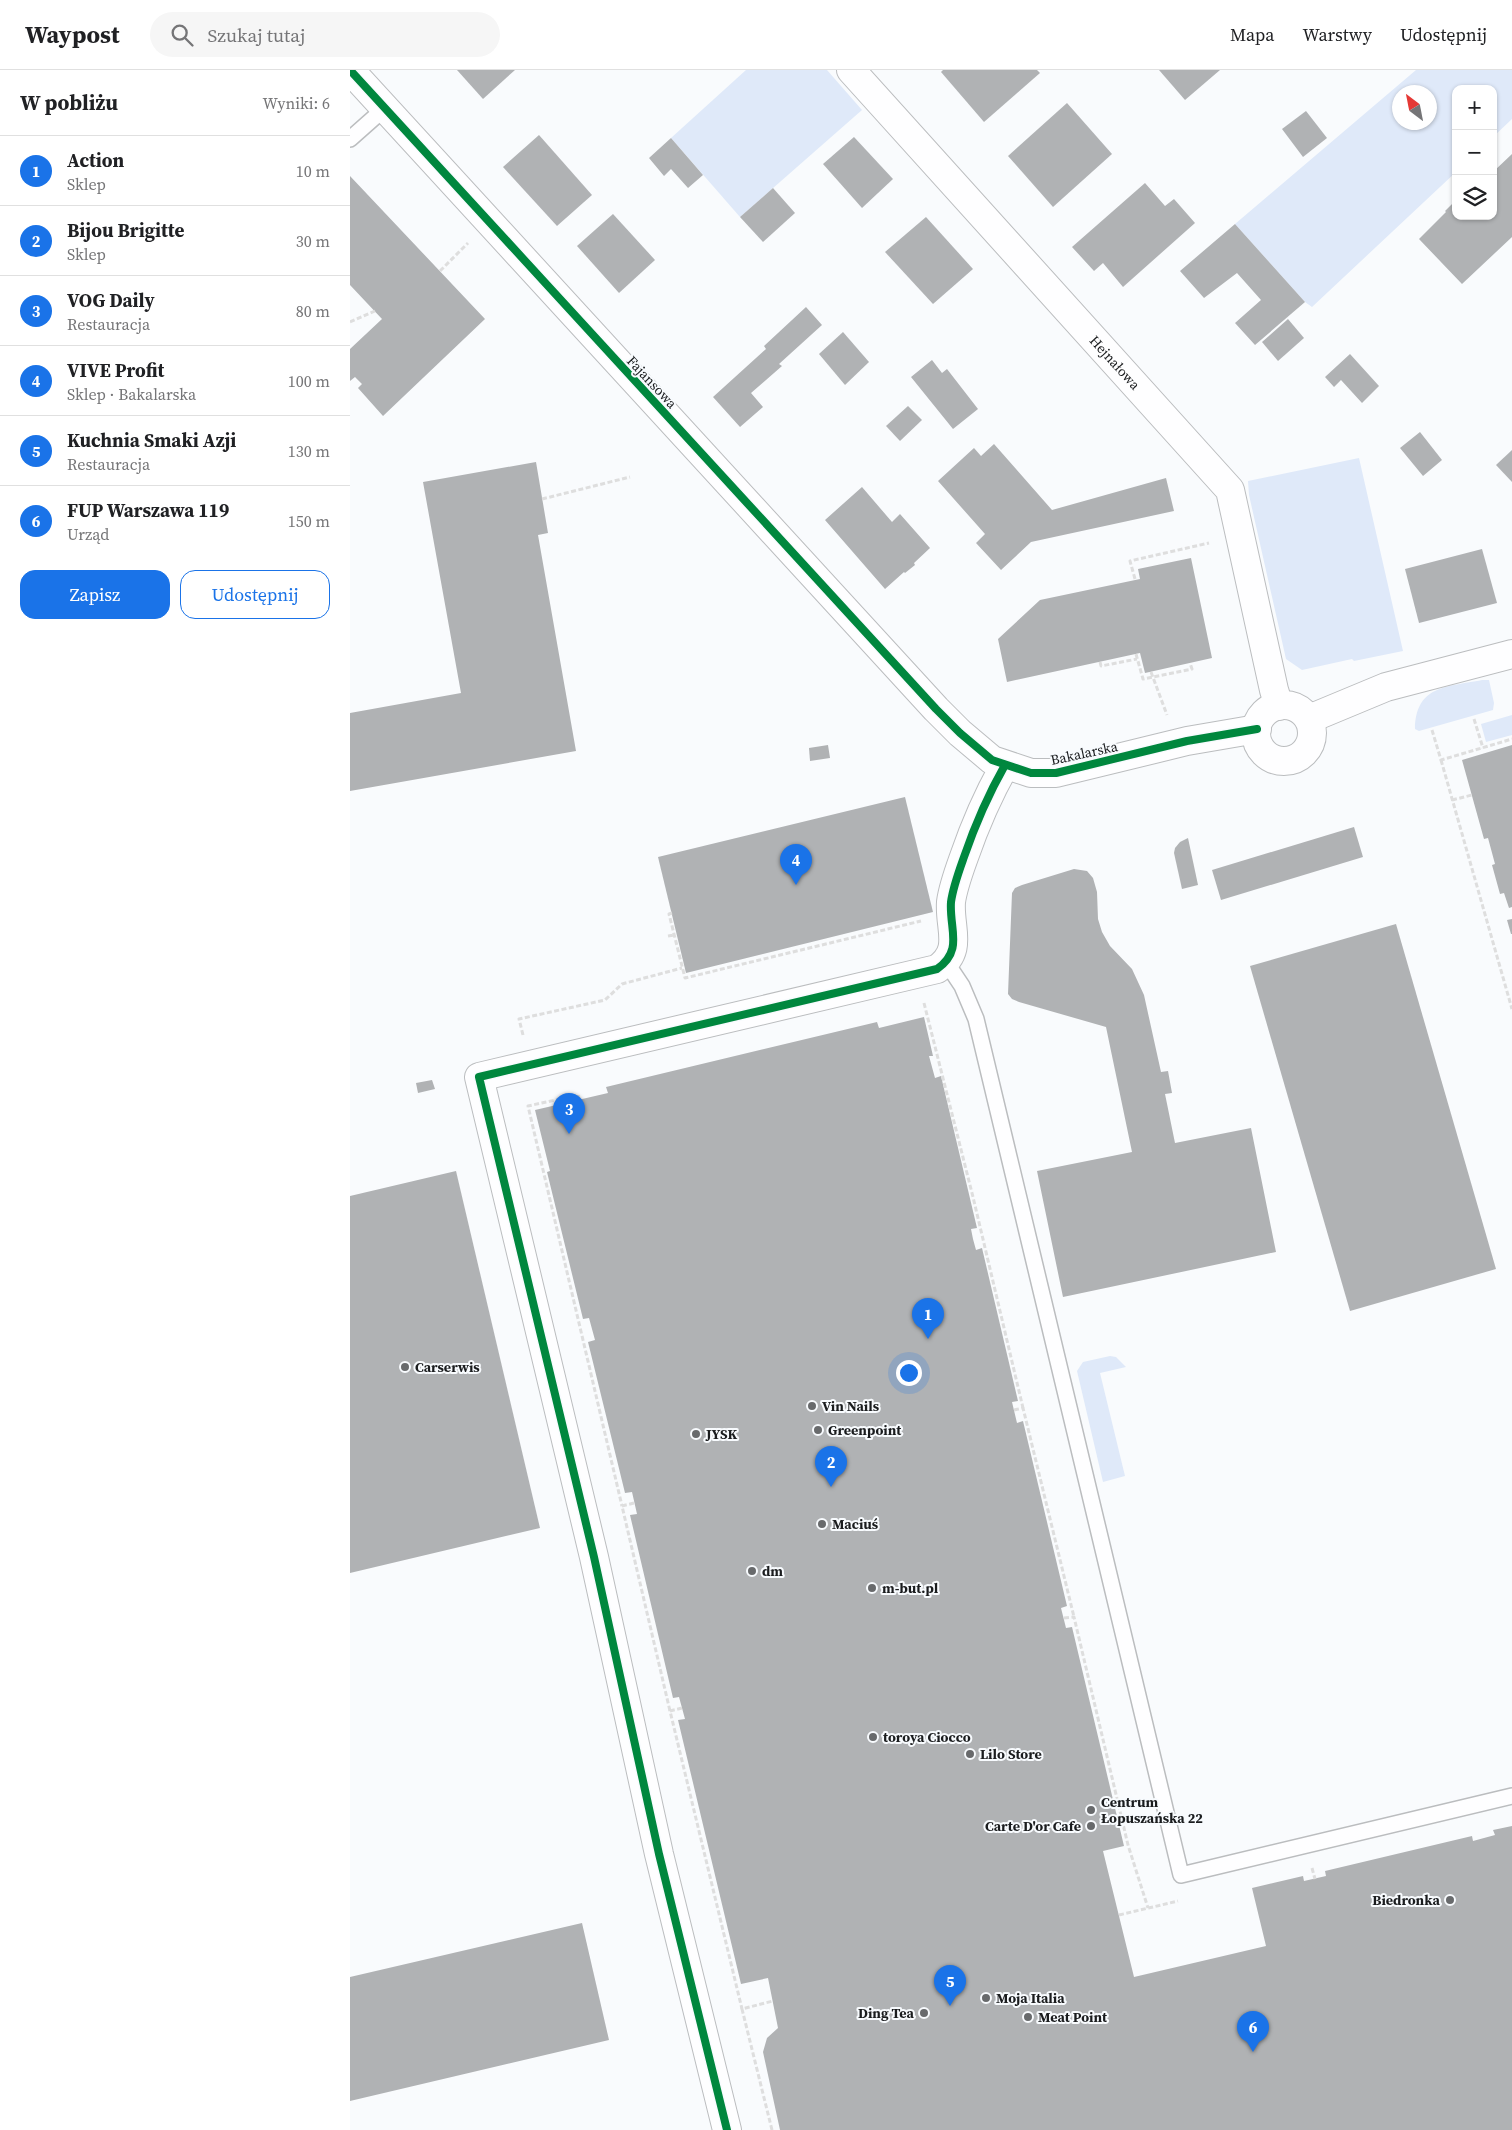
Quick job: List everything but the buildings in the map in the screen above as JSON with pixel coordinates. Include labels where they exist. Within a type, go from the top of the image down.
[{"type":"street","name":"Fajansowa","points":[[350,70],[936,709]]},
{"type":"street","name":"Hejnałowa","points":[[852,70],[1230,490],[1279,706]]},
{"type":"street","points":[[1308,719],[1386,687],[1512,654]]},
{"type":"street","points":[[1279,706],[1290,706],[1301,710],[1308,719],[1312,730],[1311,741],[1307,750],[1299,757],[1289,761],[1279,761],[1270,757],[1262,750],[1257,740],[1257,729],[1261,718],[1268,710],[1279,706]]},
{"type":"street","name":"Bakalarska","points":[[936,709],[960,733],[992,760],[1030,773],[1056,773],[1187,741],[1257,729]]},
{"type":"street","points":[[727,2130],[659,1854],[592,1548],[479,1077],[929,972],[946,962],[950,958],[953,946],[951,902],[958,875],[978,818],[1005,765]]},
{"type":"lane","points":[[350,139],[385,108]]},
{"type":"lane","points":[[946,962],[962,986],[976,1019],[1181,1875],[1512,1796]]},
{"type":"path","points":[[440,271],[471,241]]},
{"type":"path","points":[[350,322],[375,311]]},
{"type":"path","points":[[542,499],[630,477]]},
{"type":"path","points":[[1135,579],[1130,561],[1214,542]]},
{"type":"path","points":[[1100,662],[1101,666],[1137,656],[1143,680],[1192,669],[1190,663]]},
{"type":"path","points":[[1151,672],[1170,722]]},
{"type":"path","points":[[1474,719],[1483,748]]},
{"type":"path","points":[[1432,730],[1512,1008]]},
{"type":"path","points":[[1441,760],[1512,739]]},
{"type":"path","points":[[1452,800],[1472,795]]},
{"type":"path","points":[[672,913],[668,914],[685,978],[926,919]]},
{"type":"path","points":[[668,936],[674,935]]},
{"type":"path","points":[[541,1103],[519,1019],[605,1000],[622,984],[682,968]]},
{"type":"path","points":[[911,975],[926,1010],[976,1205],[1128,1845],[1148,1908]]},
{"type":"path","points":[[579,1100],[578,1095],[528,1106],[670,1711],[772,2130]]},
{"type":"path","points":[[1014,1410],[1023,1408]]},
{"type":"path","points":[[622,1506],[634,1503]]},
{"type":"path","points":[[1064,1618],[1074,1617]]},
{"type":"path","points":[[670,1711],[682,1708]]},
{"type":"path","points":[[742,2009],[772,2001]]},
{"type":"shaded area","points":[[746,70],[827,70],[862,110],[740,217],[671,138]]},
{"type":"shaded area","points":[[1416,70],[1512,70],[1512,119],[1497,133],[1497,85],[1452,85],[1452,176],[1312,307],[1305,302],[1235,224],[1392,90],[1392,130],[1437,130],[1437,85],[1398,85]]},
{"type":"shaded area","points":[[1359,458],[1403,651],[1354,661],[1352,659],[1302,670],[1286,659],[1249,495],[1248,481]]},
{"type":"shaded area","points":[[1489,680],[1494,703],[1493,710],[1419,731],[1415,729],[1421,704],[1427,696],[1446,687]]},
{"type":"shaded area","points":[[1512,715],[1512,735],[1486,742],[1481,724]]},
{"type":"shaded area","points":[[1110,1356],[1116,1357],[1126,1367],[1100,1373],[1125,1476],[1103,1482],[1077,1371],[1083,1362]]},
{"type":"cycle path","points":[[350,70],[936,709],[960,733],[992,760],[1031,773],[1056,773],[1187,741],[1257,729]]},
{"type":"cycle path","points":[[727,2130],[659,1854],[594,1557],[479,1077],[937,969],[945,962],[953,947],[951,902],[958,873],[982,810],[1005,765]]},
{"type":"place","name":"VIVE Profit","points":[[796,885]]},
{"type":"place","name":"VOG Daily","points":[[569,1134]]},
{"type":"place","name":"Action","points":[[928,1339]]},
{"type":"place","name":"Carserwis","points":[[405,1367]]},
{"type":"place","name":"Vin Nails","points":[[812,1406]]},
{"type":"place","name":"Greenpoint","points":[[818,1430]]},
{"type":"place","name":"JYSK","points":[[696,1434]]},
{"type":"place","name":"Bijou Brigitte","points":[[831,1487]]},
{"type":"place","name":"Maciuś","points":[[822,1524]]},
{"type":"place","name":"dm","points":[[752,1571]]},
{"type":"place","name":"m-but.pl","points":[[872,1588]]},
{"type":"place","name":"toroya Ciocco","points":[[873,1737]]},
{"type":"place","name":"Lilo Store","points":[[970,1754]]},
{"type":"place","name":"Centrum Łopuszańska 22","points":[[1091,1810]]},
{"type":"place","name":"Carte D'or Cafe","points":[[1091,1826]]},
{"type":"place","name":"Biedronka","points":[[1450,1900]]},
{"type":"place","name":"Moja Italia","points":[[986,1998]]},
{"type":"place","name":"Kuchnia Smaki Azji","points":[[950,2006]]},
{"type":"place","name":"Ding Tea","points":[[924,2013]]},
{"type":"place","name":"Meat Point","points":[[1028,2017]]},
{"type":"place","name":"FUP Warszawa 119","points":[[1253,2052]]}]
